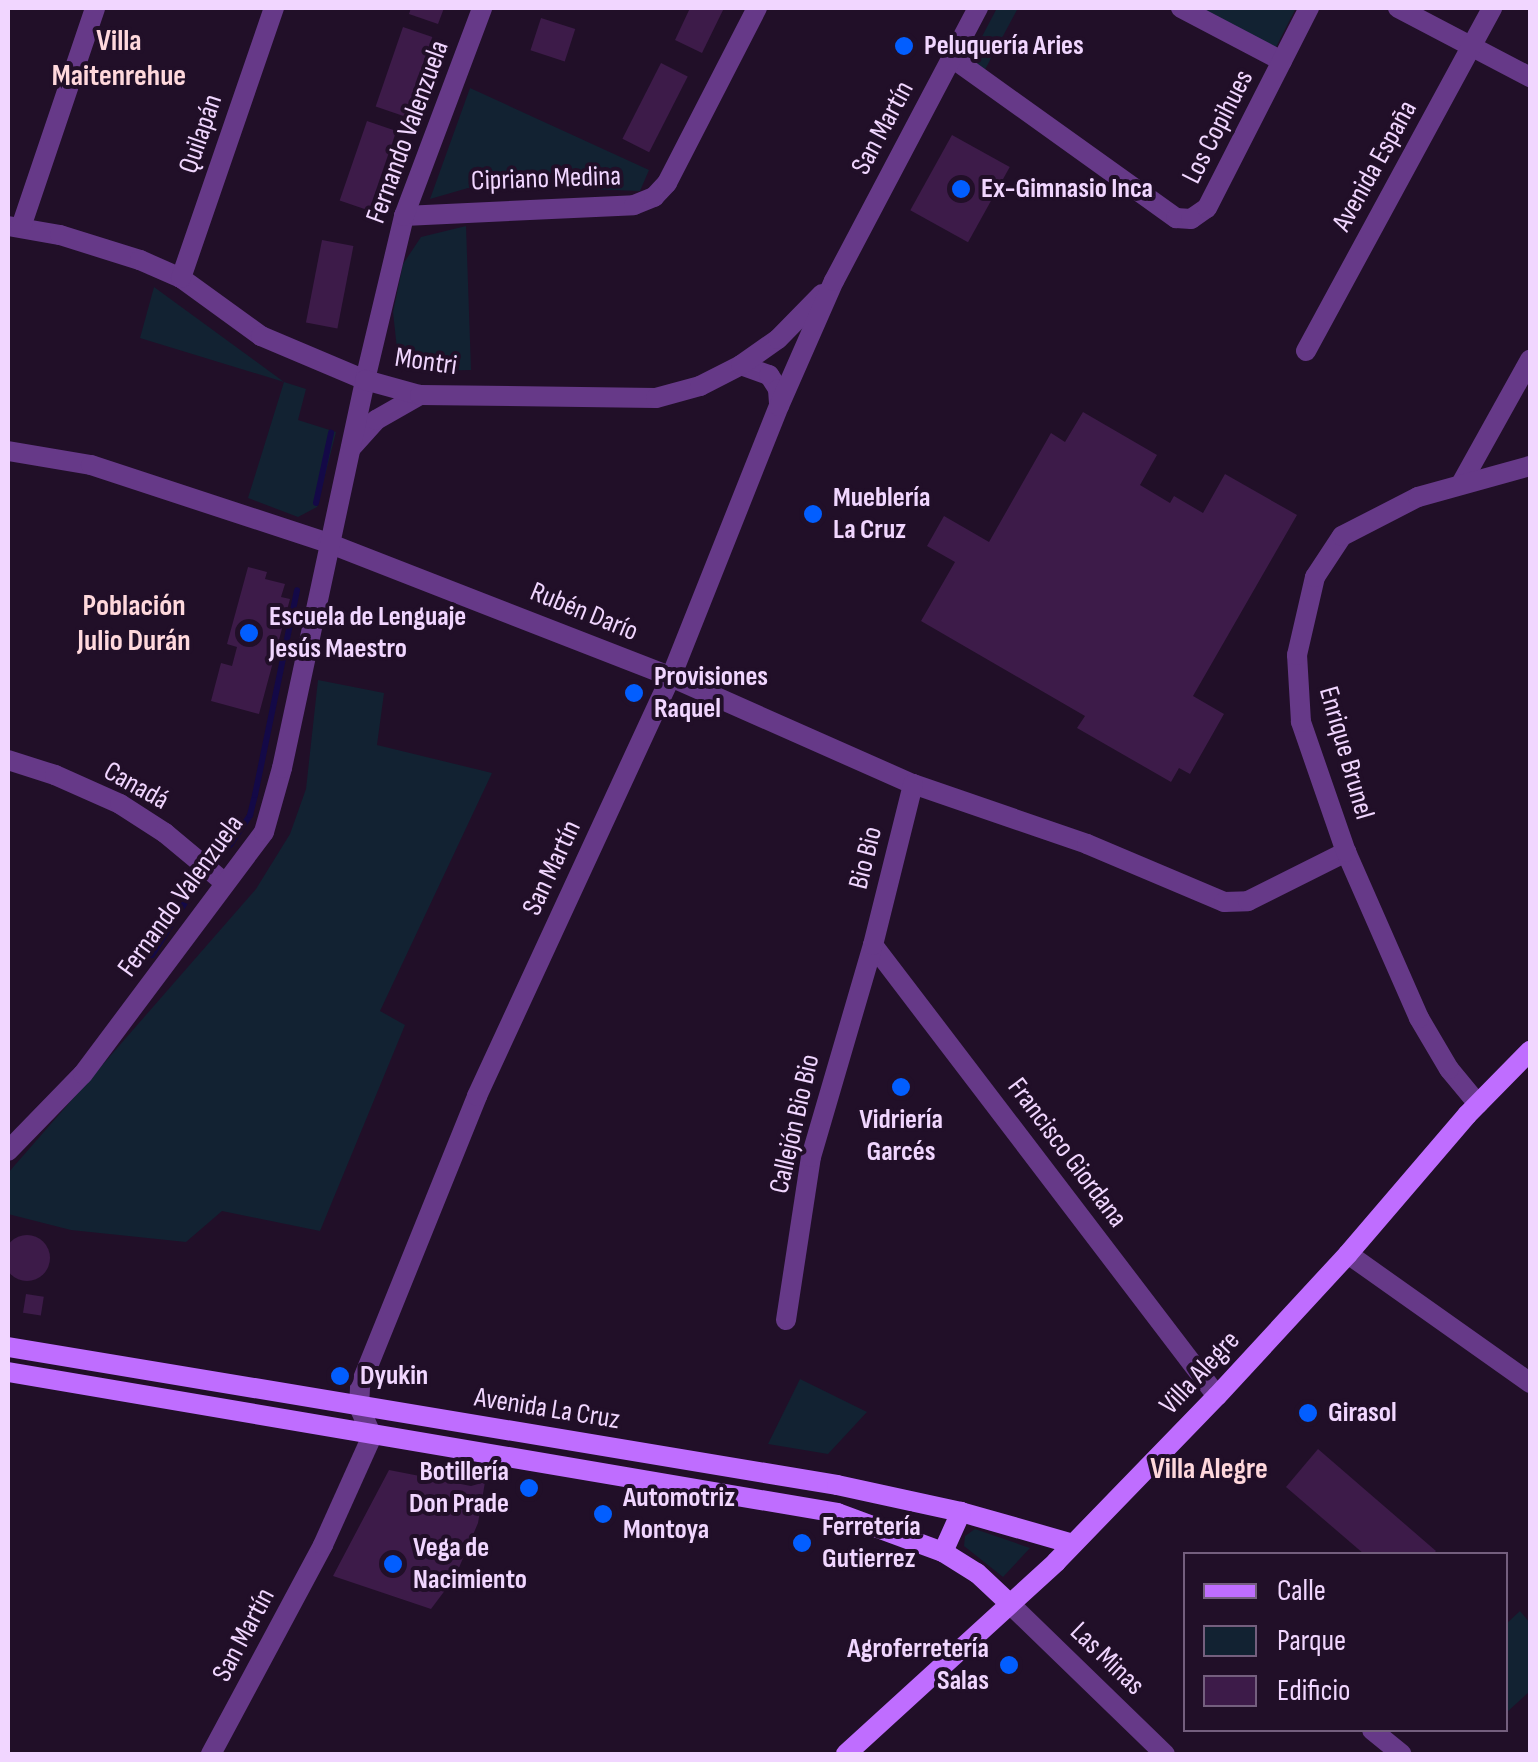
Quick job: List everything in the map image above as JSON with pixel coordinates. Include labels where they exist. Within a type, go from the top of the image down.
[{"type":"main road","name":"Villa Alegre","points":[[846,1754],[1073,1544],[1217,1396],[1530,1051]]},
{"type":"main road","name":"Avenida La Cruz","points":[[8,1347],[837,1485],[961,1512],[1073,1544]]},
{"type":"main road","name":"Avenida La Cruz","points":[[8,1372],[837,1513],[943,1552],[977,1573],[1010,1604]]},
{"type":"main road","points":[[943,1552],[961,1512]]},
{"type":"street","points":[[14,226],[94,8]]},
{"type":"street","name":"Quilapán","points":[[181,278],[274,8]]},
{"type":"street","name":"Fernando Valenzuela","points":[[8,1151],[84,1074],[264,832],[404,216],[482,8]]},
{"type":"street","name":"Cipriano Medina","points":[[404,216],[464,210],[634,205],[654,197],[667,183],[757,8]]},
{"type":"street","name":"San Martín","points":[[359,1407],[360,1386],[477,1096],[671,676],[834,280],[978,8]]},
{"type":"street","points":[[1181,8],[1282,62]]},
{"type":"street","name":"Los Copihues","points":[[951,57],[1176,218],[1186,220],[1207,208],[1309,8]]},
{"type":"street","points":[[1398,8],[1530,77]]},
{"type":"street","name":"Avenida España","points":[[1306,351],[1492,8]]},
{"type":"street","name":"Montri","points":[[14,226],[98,246],[181,278],[261,336],[364,380],[420,395],[638,400],[700,386],[741,366],[778,338],[834,280]]},
{"type":"street","points":[[1462,482],[1530,360]]},
{"type":"street","points":[[741,366],[770,375],[778,389],[779,406]]},
{"type":"street","points":[[348,452],[376,420],[420,395]]},
{"type":"street","name":"Rubén Darío","points":[[8,451],[91,466],[328,543],[671,676],[913,784],[1088,844],[1224,902],[1248,902],[1346,852]]},
{"type":"street","name":"Enrique Brunel","points":[[1478,1104],[1449,1069],[1420,1018],[1346,852],[1308,743],[1298,700],[1297,655],[1314,577],[1333,545],[1352,529],[1462,482],[1530,466]]},
{"type":"street","name":"Canadá","points":[[8,760],[55,775],[120,804],[165,833],[225,883]]},
{"type":"street","name":"Bio Bio","points":[[873,944],[913,784]]},
{"type":"street","name":"Callejón Bio Bio","points":[[786,1320],[811,1157],[873,944]]},
{"type":"street","name":"Francisco Giordana","points":[[873,944],[1217,1396]]},
{"type":"street","points":[[1348,1254],[1530,1383]]},
{"type":"street","points":[[359,1407],[372,1436]]},
{"type":"street","name":"San Martín","points":[[212,1754],[324,1545],[372,1436]]},
{"type":"street","name":"Las Minas","points":[[1010,1604],[1166,1754]]},
{"type":"street","points":[[1374,1732],[1402,1754]]},
{"type":"green space","points":[[997,8],[1018,8],[981,77],[966,67]]},
{"type":"green space","points":[[1200,8],[1296,8],[1274,51]]},
{"type":"green space","points":[[470,88],[649,170],[640,191],[514,186],[468,188],[430,199]]},
{"type":"green space","points":[[466,226],[471,370],[417,371],[398,358],[393,312],[403,264],[421,237]]},
{"type":"green space","points":[[154,287],[284,382],[140,338]]},
{"type":"green space","points":[[284,382],[306,389],[298,420],[336,432],[317,507],[298,517],[248,498]]},
{"type":"green space","points":[[318,680],[384,693],[377,745],[492,773],[380,1011],[405,1025],[320,1231],[222,1211],[186,1242],[71,1230],[8,1214],[8,1173],[256,889],[290,834],[306,789]]},
{"type":"green space","points":[[800,1379],[867,1412],[828,1454],[768,1444]]},
{"type":"green space","points":[[975,1529],[1030,1548],[1003,1577],[964,1546],[965,1536]]},
{"type":"green space","points":[[1520,1611],[1530,1623],[1530,1691],[1508,1711],[1508,1622]]},
{"type":"building","points":[[411,8],[444,8],[438,24],[409,14]]},
{"type":"building","points":[[690,8],[724,8],[702,53],[675,40]]},
{"type":"building","points":[[541,18],[575,29],[565,61],[530,50]]},
{"type":"building","points":[[403,27],[432,37],[405,117],[376,106]]},
{"type":"building","points":[[661,63],[688,77],[649,152],[622,139]]},
{"type":"building","points":[[367,121],[396,131],[369,211],[340,200]]},
{"type":"building","name":"Ex-Gimnasio Inca","points":[[952,135],[1010,167],[968,242],[910,210]]},
{"type":"building","points":[[322,240],[353,246],[337,329],[306,322]]},
{"type":"building","points":[[1083,412],[1157,455],[1140,485],[1170,503],[1174,496],[1203,513],[1225,474],[1297,515],[1193,696],[1224,714],[1190,774],[1179,768],[1171,782],[1077,728],[1085,716],[921,621],[955,562],[927,546],[944,516],[989,542],[1051,433],[1065,442]]},
{"type":"building","points":[[248,567],[267,572],[265,579],[285,584],[281,597],[290,599],[259,714],[211,701],[221,663],[232,666],[237,647],[227,644]]},
{"type":"building","points":[[27,1235],[43,1242],[50,1258],[43,1274],[27,1281],[11,1274],[4,1258],[11,1242]]},
{"type":"building","points":[[26,1294],[44,1297],[41,1316],[23,1313]]},
{"type":"building","points":[[1318,1449],[1436,1551],[1362,1552],[1286,1487]]},
{"type":"building","points":[[389,1470],[471,1486],[485,1482],[478,1523],[455,1577],[431,1609],[333,1576]]},
{"type":"waterway","points":[[316,503],[331,433]]},
{"type":"waterway","points":[[230,845],[250,815],[297,590]]},
{"type":"waterway","points":[[152,955],[186,901]]},
{"type":"place","name":"Peluquería Aries","points":[[904,46]]},
{"type":"place","name":"Ex-Gimnasio Inca","points":[[961,189]]},
{"type":"place","name":"Mueblería La Cruz","points":[[813,514]]},
{"type":"place","name":"Escuela de Lenguaje Jesús Maestro","points":[[249,633]]},
{"type":"place","name":"Provisiones Raquel","points":[[634,693]]},
{"type":"place","name":"Vidriería Garcés","points":[[901,1087]]},
{"type":"place","name":"Dyukin","points":[[340,1376]]},
{"type":"place","name":"Girasol","points":[[1308,1413]]},
{"type":"place","name":"Botillería Don Prade","points":[[529,1488]]},
{"type":"place","name":"Automotriz Montoya","points":[[603,1514]]},
{"type":"place","name":"Ferretería Gutierrez","points":[[802,1543]]},
{"type":"place","name":"Vega de Nacimiento","points":[[393,1564]]},
{"type":"place","name":"Agroferretería Salas","points":[[1009,1665]]},
{"type":"district","name":"Villa Maitenrehue","points":[[119,58]]},
{"type":"district","name":"Población Julio Durán","points":[[134,623]]},
{"type":"district","name":"Villa Alegre","points":[[1209,1469]]}]
